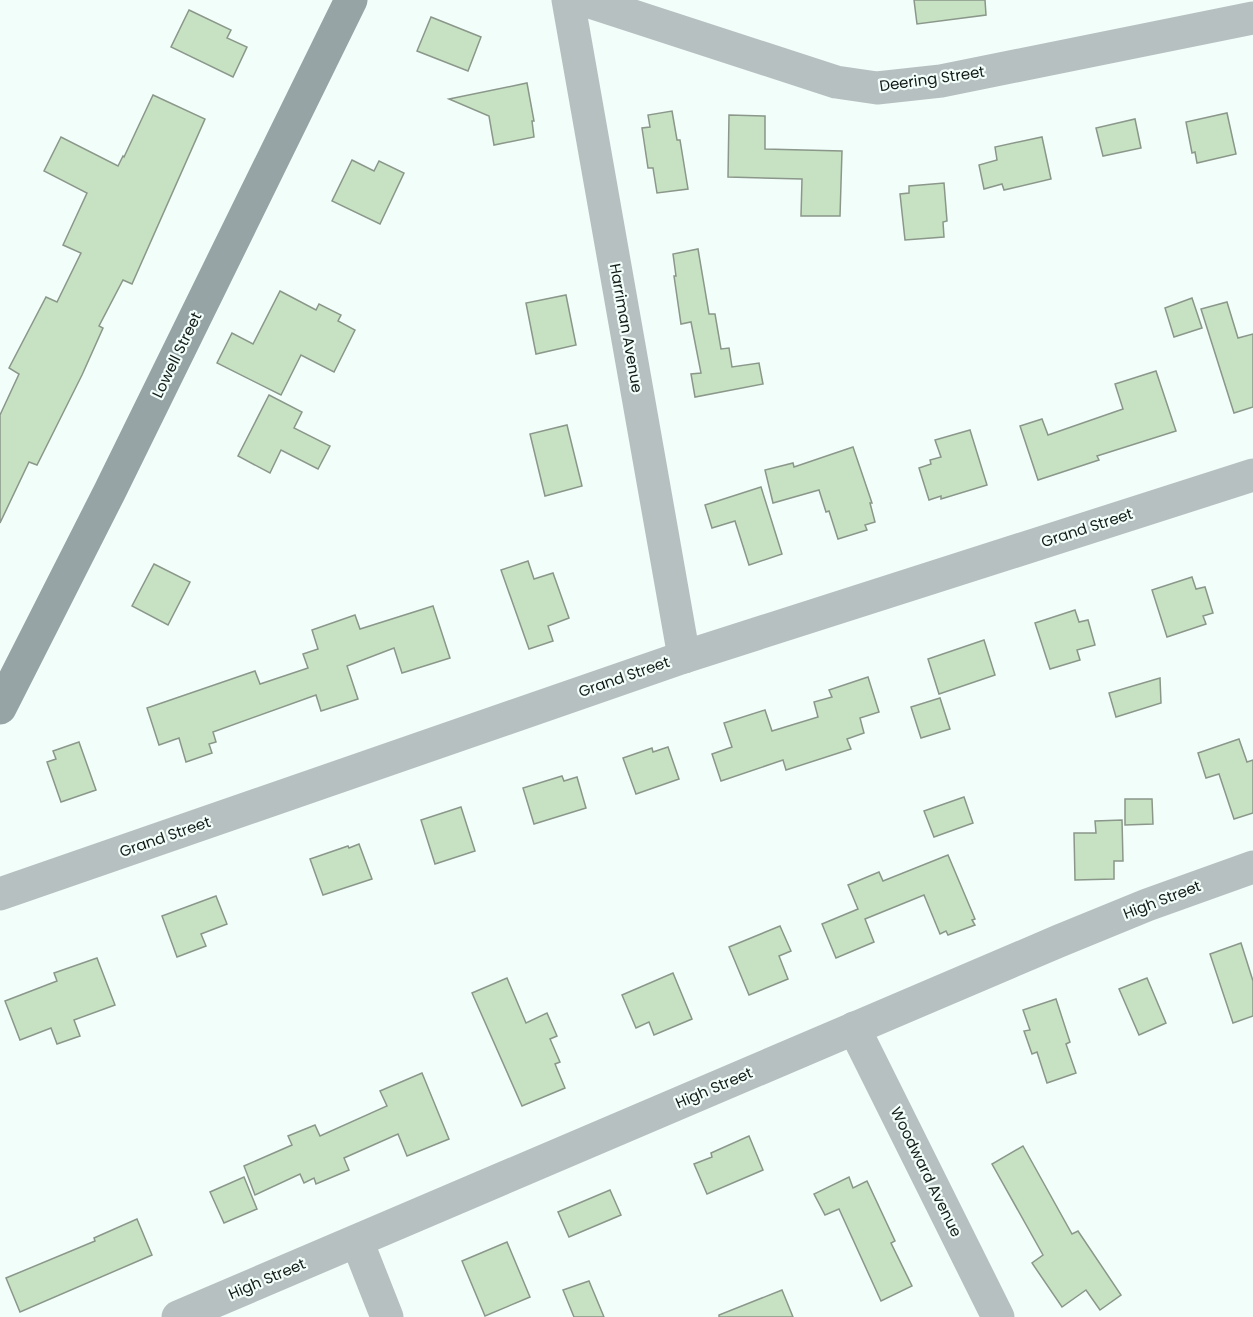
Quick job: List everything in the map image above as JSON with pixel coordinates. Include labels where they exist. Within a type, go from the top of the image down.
[{"type":"main road","name":"Lowell Street","points":[[0,708],[110,491],[351,0]]},
{"type":"street","name":"Harriman Avenue","points":[[568,0],[684,657]]},
{"type":"street","name":"Deering Street","points":[[584,0],[836,82],[871,87],[941,81],[1253,18]]},
{"type":"street","name":"Grand Street","points":[[0,894],[684,657],[1253,474]]},
{"type":"street","name":"High Street","points":[[178,1317],[1147,905],[1253,867]]},
{"type":"street","name":"Woodward Avenue","points":[[854,1028],[998,1317]]},
{"type":"street","points":[[357,1241],[387,1317]]},
{"type":"building","points":[[914,0],[985,0],[986,15],[917,24]]},
{"type":"building","points":[[189,10],[231,30],[227,38],[247,47],[233,77],[171,47]]},
{"type":"building","points":[[431,17],[481,37],[468,71],[417,51]]},
{"type":"building","points":[[527,83],[534,121],[532,121],[534,137],[494,145],[489,116],[449,99]]},
{"type":"building","points":[[153,95],[205,119],[132,284],[123,280],[99,326],[103,328],[82,375],[37,465],[29,462],[0,523],[0,415],[19,374],[9,368],[46,297],[57,302],[81,253],[63,245],[87,193],[44,171],[61,137],[118,166]]},
{"type":"building","points":[[672,111],[677,140],[680,140],[688,189],[657,193],[653,168],[648,168],[642,128],[650,127],[648,115]]},
{"type":"building","points":[[1227,113],[1236,154],[1197,163],[1195,152],[1192,153],[1186,122]]},
{"type":"building","points":[[729,115],[765,116],[765,149],[842,151],[840,216],[801,216],[802,179],[728,177]]},
{"type":"building","points":[[1135,119],[1141,148],[1103,156],[1096,128]]},
{"type":"building","points":[[1042,137],[1051,179],[1004,190],[1002,184],[984,189],[979,165],[997,160],[995,147]]},
{"type":"building","points":[[352,160],[374,171],[379,161],[404,173],[380,224],[332,201]]},
{"type":"building","points":[[944,183],[947,221],[943,222],[944,237],[905,240],[900,194],[909,193],[909,186]]},
{"type":"building","points":[[698,249],[709,314],[715,314],[721,349],[729,348],[732,367],[759,363],[763,384],[695,397],[691,374],[701,373],[691,322],[681,324],[673,254]]},
{"type":"building","points":[[280,291],[316,310],[319,304],[341,315],[338,321],[355,330],[334,372],[301,355],[281,395],[217,363],[232,333],[253,344]]},
{"type":"building","points":[[566,295],[576,345],[536,354],[526,303]]},
{"type":"building","points":[[1192,298],[1202,328],[1174,337],[1165,308]]},
{"type":"building","points":[[1227,302],[1238,338],[1253,334],[1253,407],[1234,413],[1201,309]]},
{"type":"building","points":[[1156,371],[1176,431],[1097,456],[1099,460],[1038,480],[1020,426],[1042,419],[1048,435],[1123,409],[1115,384]]},
{"type":"building","points":[[269,395],[302,412],[294,428],[330,446],[318,469],[281,450],[270,473],[238,456]]},
{"type":"building","points":[[567,425],[582,486],[545,496],[530,434]]},
{"type":"building","points":[[970,430],[987,485],[941,499],[941,496],[929,500],[919,468],[931,464],[930,460],[941,457],[935,440]]},
{"type":"building","points":[[853,447],[872,503],[870,503],[875,522],[865,525],[867,530],[838,539],[819,490],[773,503],[765,470],[793,463],[794,467]]},
{"type":"building","points":[[761,487],[782,554],[749,565],[735,521],[712,528],[705,505]]},
{"type":"building","points":[[528,561],[534,579],[553,573],[569,618],[548,626],[553,641],[529,649],[501,570]]},
{"type":"building","points":[[154,564],[190,582],[168,625],[132,606]]},
{"type":"building","points":[[1192,577],[1196,589],[1205,587],[1213,613],[1203,616],[1206,624],[1167,637],[1152,590]]},
{"type":"building","points":[[433,606],[450,658],[402,673],[394,648],[347,666],[358,699],[321,711],[316,695],[213,732],[216,742],[209,744],[212,753],[186,762],[179,738],[159,745],[147,708],[255,671],[260,684],[308,668],[303,654],[318,649],[312,630],[355,615],[360,629]]},
{"type":"building","points":[[1075,610],[1079,622],[1088,620],[1095,645],[1077,650],[1080,660],[1050,669],[1035,623]]},
{"type":"building","points":[[984,640],[995,675],[939,694],[928,659]]},
{"type":"building","points":[[868,677],[879,712],[860,718],[864,733],[847,739],[851,749],[786,770],[783,760],[721,781],[712,754],[732,747],[724,723],[765,710],[772,731],[818,717],[814,702],[832,697],[829,690]]},
{"type":"building","points":[[1160,678],[1161,703],[1116,717],[1109,693]]},
{"type":"building","points":[[940,698],[950,729],[921,738],[911,707]]},
{"type":"building","points":[[1239,739],[1247,762],[1253,760],[1253,813],[1234,819],[1219,774],[1206,778],[1198,753]]},
{"type":"building","points":[[79,742],[96,790],[61,802],[47,762],[56,759],[53,751]]},
{"type":"building","points":[[668,747],[679,779],[636,794],[623,758],[652,748],[653,752]]},
{"type":"building","points":[[562,776],[564,781],[577,777],[586,808],[534,824],[523,788]]},
{"type":"building","points":[[964,797],[973,823],[934,837],[924,811]]},
{"type":"building","points":[[1125,799],[1152,799],[1153,824],[1125,825]]},
{"type":"building","points":[[461,807],[475,851],[435,864],[421,820]]},
{"type":"building","points":[[1122,820],[1123,861],[1114,861],[1114,879],[1075,880],[1074,833],[1096,833],[1095,821]]},
{"type":"building","points":[[359,844],[372,879],[323,895],[310,859]]},
{"type":"building","points":[[948,855],[975,919],[972,920],[975,925],[948,935],[946,931],[940,934],[924,895],[865,919],[874,942],[836,958],[822,924],[858,909],[848,885],[879,872],[883,881]]},
{"type":"building","points":[[216,896],[227,924],[201,934],[206,946],[177,957],[162,916]]},
{"type":"building","points":[[780,926],[791,951],[779,956],[788,979],[749,995],[729,947]]},
{"type":"building","points":[[1241,943],[1253,981],[1253,1016],[1233,1023],[1210,954]]},
{"type":"building","points":[[97,958],[115,1005],[74,1020],[80,1036],[57,1044],[51,1028],[20,1040],[5,1001],[57,981],[54,973]]},
{"type":"building","points":[[673,973],[692,1019],[654,1035],[649,1022],[636,1028],[622,995]]},
{"type":"building","points":[[507,978],[526,1023],[547,1013],[557,1036],[550,1039],[560,1062],[555,1064],[565,1088],[522,1106],[472,993]]},
{"type":"building","points":[[1147,978],[1166,1023],[1139,1035],[1119,989]]},
{"type":"building","points":[[1056,999],[1070,1042],[1066,1044],[1076,1073],[1047,1083],[1037,1052],[1032,1054],[1024,1031],[1030,1030],[1023,1010]]},
{"type":"building","points":[[422,1073],[449,1139],[407,1156],[398,1134],[344,1158],[349,1170],[316,1184],[314,1178],[304,1183],[300,1174],[255,1195],[244,1166],[292,1145],[288,1136],[315,1125],[320,1136],[387,1106],[380,1091]]},
{"type":"building","points":[[749,1136],[763,1170],[707,1194],[694,1164],[712,1157],[711,1153]]},
{"type":"building","points":[[1023,1146],[1072,1234],[1078,1231],[1121,1295],[1100,1310],[1086,1290],[1062,1307],[1032,1263],[1043,1255],[992,1164]]},
{"type":"building","points":[[244,1177],[257,1209],[224,1223],[210,1192]]},
{"type":"building","points":[[849,1177],[853,1188],[867,1181],[895,1241],[891,1243],[912,1286],[881,1301],[839,1209],[825,1215],[814,1194]]},
{"type":"building","points":[[610,1190],[621,1215],[569,1237],[558,1212]]},
{"type":"building","points":[[137,1219],[152,1255],[20,1312],[6,1278],[95,1241],[94,1238]]},
{"type":"building","points":[[507,1242],[530,1297],[485,1316],[462,1261]]},
{"type":"building","points":[[589,1281],[604,1317],[574,1317],[563,1290]]},
{"type":"building","points":[[782,1290],[793,1317],[719,1317],[719,1315]]}]
